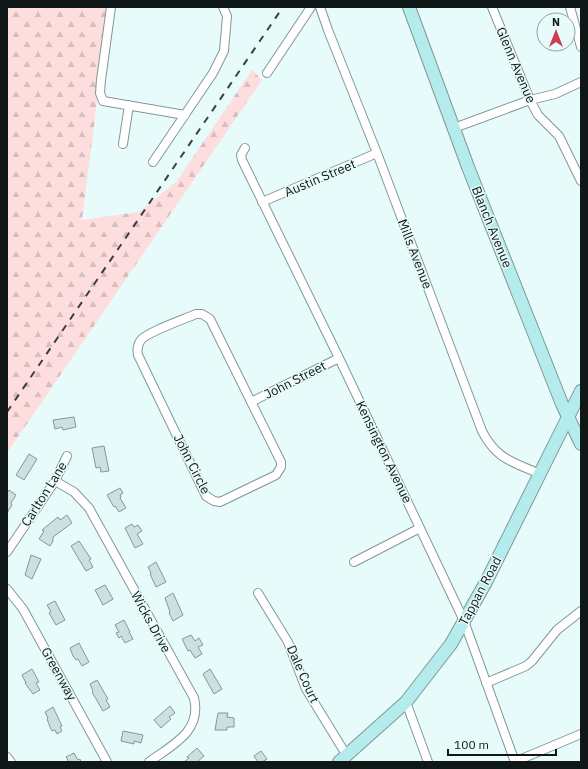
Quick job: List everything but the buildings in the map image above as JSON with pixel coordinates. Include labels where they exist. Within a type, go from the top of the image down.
[{"type":"main road","name":"Blanch Avenue","points":[[408,7],[568,417],[581,444]]},
{"type":"main road","name":"Tappan Road","points":[[344,759],[406,702],[451,644],[486,582],[581,391]]},
{"type":"street","points":[[111,7],[100,93],[103,101],[186,115]]},
{"type":"street","points":[[153,162],[213,73],[224,51],[227,16],[223,7]]},
{"type":"street","points":[[266,73],[311,7]]},
{"type":"street","name":"Mills Avenue","points":[[320,7],[486,440],[492,448],[507,460],[540,474]]},
{"type":"street","name":"Glenn Avenue","points":[[492,7],[530,100],[538,115],[559,136],[581,181]]},
{"type":"street","points":[[570,7],[581,47]]},
{"type":"street","points":[[454,128],[530,100],[555,94],[581,82]]},
{"type":"street","points":[[123,144],[129,105]]},
{"type":"street","name":"Kensington Avenue","points":[[245,148],[242,160],[339,358],[464,620],[514,762]]},
{"type":"street","name":"Austin Street","points":[[262,202],[377,153]]},
{"type":"street","name":"John Circle","points":[[196,314],[206,316],[210,319],[252,402],[279,457],[281,467],[276,475],[224,500],[214,501],[206,496],[138,355],[138,344],[144,336],[196,314]]},
{"type":"street","name":"John Street","points":[[252,402],[339,358]]},
{"type":"street","name":"Carlton Lane","points":[[7,552],[55,481],[67,456]]},
{"type":"street","name":"Wicks Drive","points":[[55,481],[74,492],[88,508],[194,698],[196,713],[194,721],[185,735],[148,762]]},
{"type":"street","points":[[354,562],[420,528]]},
{"type":"street","name":"Greenway","points":[[7,589],[23,609],[107,762]]},
{"type":"street","name":"Dale Court","points":[[258,593],[288,642],[306,689],[344,759]]},
{"type":"street","points":[[486,683],[526,666],[532,661],[556,630],[581,611]]},
{"type":"street","points":[[406,702],[428,762]]},
{"type":"street","points":[[514,762],[581,734]]},
{"type":"street","points":[[7,757],[11,762]]},
{"type":"green space","points":[[7,7],[109,7],[82,220],[139,212],[177,181],[252,70],[262,80],[7,453]]},
{"type":"railway","points":[[7,412],[283,7]]}]
